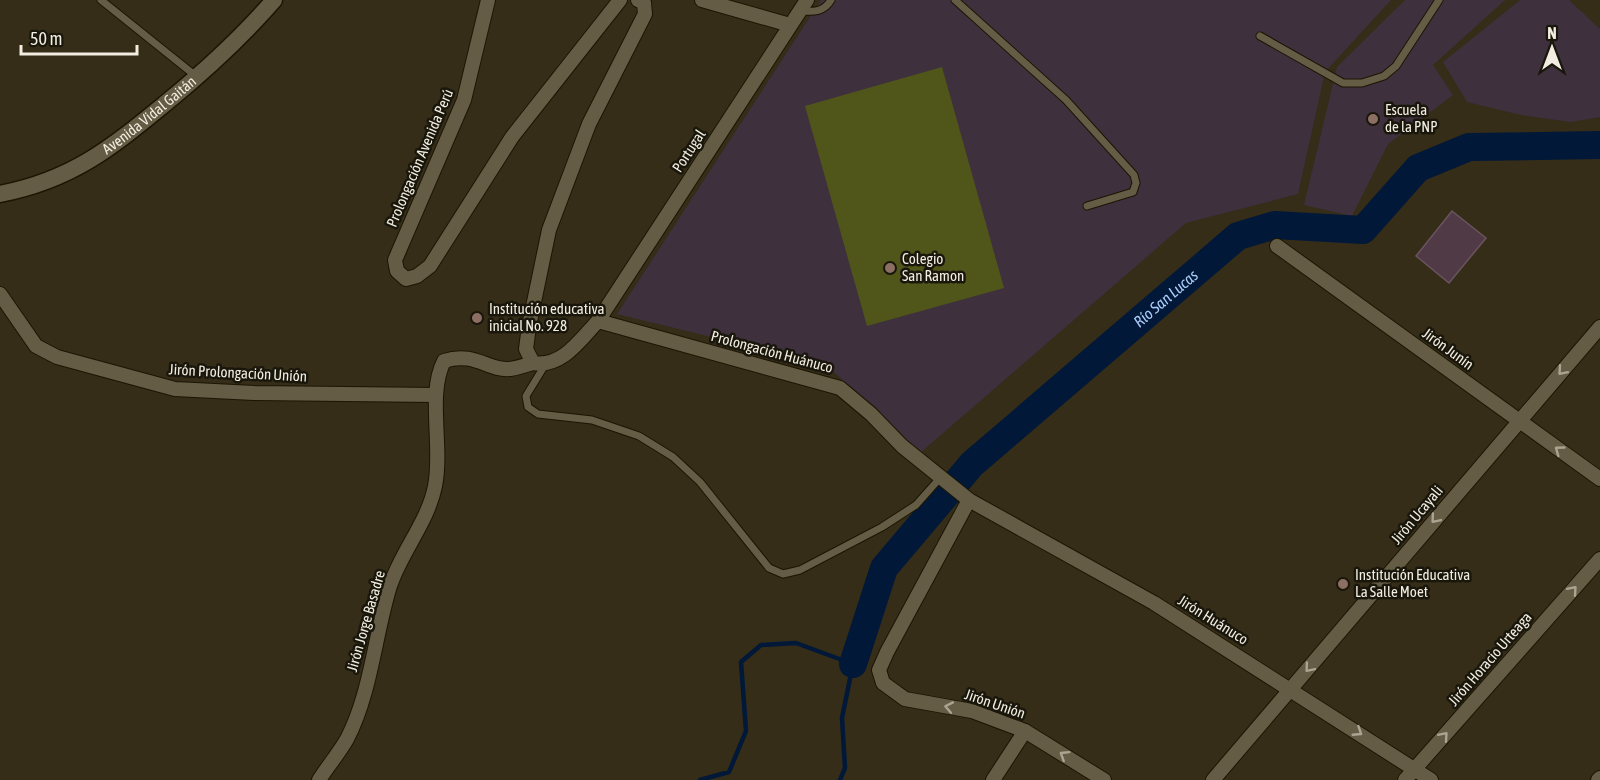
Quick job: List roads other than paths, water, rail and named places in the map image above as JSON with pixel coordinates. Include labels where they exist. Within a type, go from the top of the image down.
[{"type":"street","name":"Avenida Vidal Gaitán","points":[[0,194],[58,177],[105,153],[234,45],[274,0]]},
{"type":"street","name":"Prolongación Avenida Perú","points":[[488,0],[464,100],[395,260],[397,271],[406,279],[417,276],[430,266],[512,137],[620,0]]},
{"type":"street","points":[[702,0],[790,26]]},
{"type":"street","points":[[539,364],[526,349],[549,230],[589,124],[645,14],[644,1]]},
{"type":"street","name":"Portugal","points":[[539,364],[563,357],[598,321],[804,6]]},
{"type":"street","name":"Jirón Junín","points":[[1277,246],[1600,479]]},
{"type":"street","name":"Jirón Prolongación Unión","points":[[0,294],[36,346],[43,350],[57,357],[175,389],[254,393],[436,394]]},
{"type":"street","name":"Prolongación Huánuco","points":[[598,321],[840,388],[943,480],[966,497]]},
{"type":"street","name":"Jirón Ucayali","points":[[1214,780],[1518,420],[1600,327]]},
{"type":"street","name":"Jirón Jorge Basadre","points":[[319,780],[347,738],[365,686],[391,584],[435,488],[438,425],[436,394],[438,373],[444,361],[456,357],[480,360],[508,369],[539,364]]},
{"type":"street","name":"Jirón Huánuco","points":[[966,497],[1154,603],[1431,780]]},
{"type":"street","name":"Jirón Unión","points":[[966,497],[879,670],[883,683],[893,693],[905,699],[972,711],[1025,731],[1104,780]]},
{"type":"street","name":"Jirón Horacio Urteaga","points":[[1405,780],[1600,559]]},
{"type":"street","points":[[993,780],[1025,731]]},
{"type":"lane","points":[[102,0],[197,77]]},
{"type":"lane","points":[[804,6],[817,12],[827,6],[831,0]]},
{"type":"lane","points":[[955,0],[1066,100],[1134,174],[1136,183],[1133,192],[1087,206]]},
{"type":"lane","points":[[1260,36],[1343,83],[1362,83],[1384,76],[1396,66],[1439,0]]},
{"type":"lane","points":[[539,364],[525,396],[528,407],[538,414],[592,420],[639,435],[673,456],[700,482],[769,568],[783,574],[800,570],[882,527],[916,505],[943,480]]},
{"type":"waterway","name":"Río San Lucas","points":[[853,664],[884,568],[972,464],[1238,236],[1275,225],[1363,230],[1418,168],[1469,147],[1600,145]]},
{"type":"waterway","points":[[700,780],[729,772],[746,731],[741,662],[761,645],[796,643],[853,664],[842,718],[845,768],[840,780]]},
{"type":"place","name":"Escuela de la PNP","points":[[1373,119]]},
{"type":"place","name":"Colegio San Ramon","points":[[890,268]]},
{"type":"place","name":"Institución educativa inicial No. 928","points":[[477,318]]},
{"type":"place","name":"Institución Educativa La Salle Moet","points":[[1343,584]]}]
